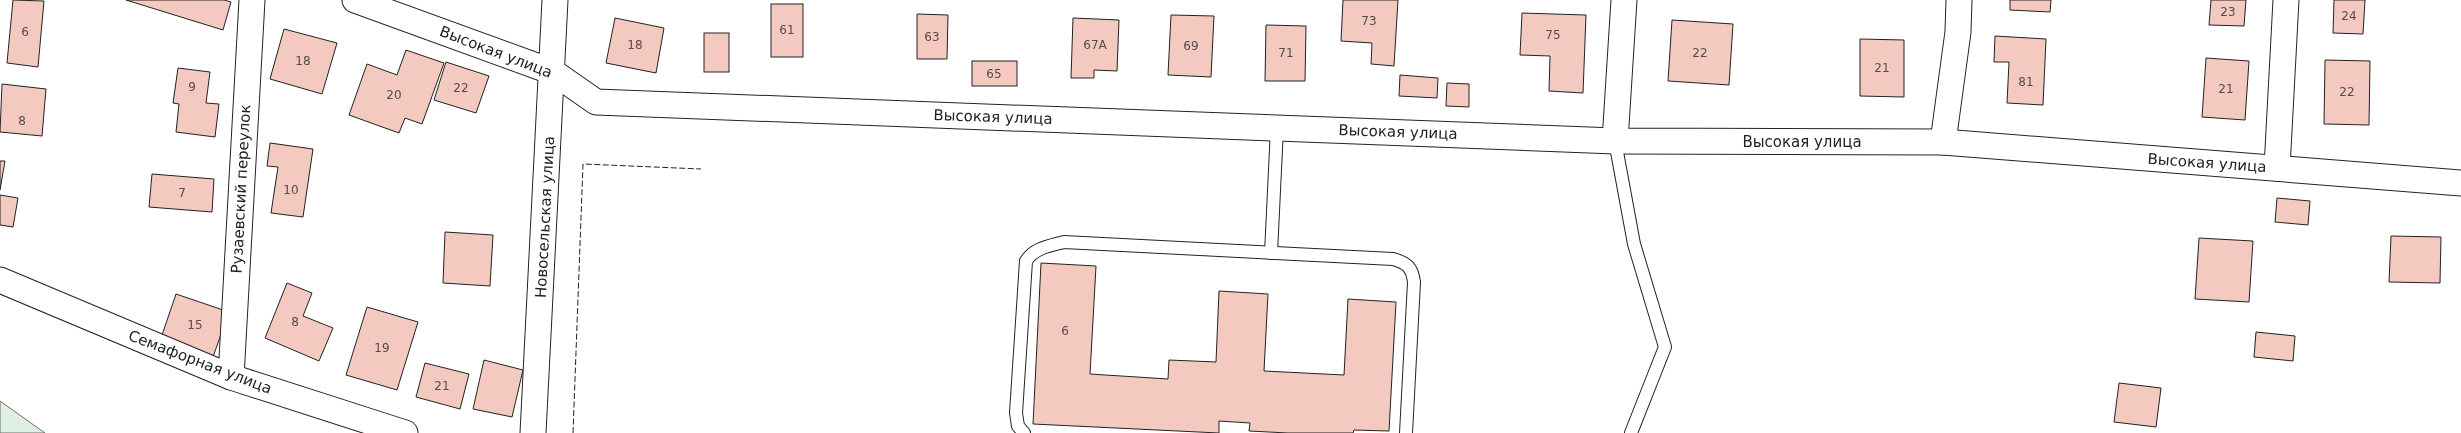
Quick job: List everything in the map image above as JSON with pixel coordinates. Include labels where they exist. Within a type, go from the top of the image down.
[{"type":"street","name":"Рузаевский переулок","points":[[231,377],[252,0]]},
{"type":"street","name":"Высокая улица","points":[[355,0],[553,72],[596,102],[1615,141],[1943,142],[2461,182]]},
{"type":"street","name":"Новосельская улица","points":[[533,433],[553,72],[555,0]]},
{"type":"street","points":[[1615,141],[1624,0]]},
{"type":"street","points":[[1943,142],[1958,32],[1959,0]]},
{"type":"street","points":[[2277,168],[2286,0]]},
{"type":"street","name":"Семафорная улица","points":[[0,280],[231,377],[405,433]]},
{"type":"lane","points":[[1270,252],[1277,128]]},
{"type":"lane","points":[[1615,141],[1634,244],[1665,347],[1631,433]]},
{"type":"lane","points":[[1024,433],[1018,426],[1016,413],[1024,270],[1030,254],[1064,242],[1393,259],[1405,262],[1412,271],[1414,282],[1406,433]]},
{"type":"green space","points":[[0,401],[45,433],[0,433]]},
{"type":"building","points":[[13,0],[44,1],[38,67],[7,63]]},
{"type":"building","points":[[126,0],[224,0],[231,2],[223,30]]},
{"type":"building","points":[[1343,0],[1398,0],[1394,66],[1371,64],[1372,43],[1341,41]]},
{"type":"building","points":[[2010,0],[2051,0],[2050,12],[2010,10]]},
{"type":"building","points":[[2211,0],[2246,0],[2244,26],[2209,25]]},
{"type":"building","points":[[2334,0],[2365,0],[2363,34],[2333,33]]},
{"type":"building","points":[[771,4],[803,4],[803,57],[771,57]]},
{"type":"building","points":[[1522,13],[1586,15],[1583,93],[1549,91],[1550,56],[1520,55]]},
{"type":"building","points":[[917,14],[948,15],[947,59],[917,59]]},
{"type":"building","points":[[1171,15],[1214,16],[1211,77],[1168,75]]},
{"type":"building","points":[[615,18],[664,28],[656,73],[606,63]]},
{"type":"building","points":[[1073,18],[1119,20],[1117,71],[1094,70],[1094,78],[1071,78]]},
{"type":"building","points":[[1672,20],[1733,24],[1729,85],[1668,81]]},
{"type":"building","points":[[1266,25],[1306,26],[1305,81],[1265,81]]},
{"type":"building","points":[[284,29],[337,43],[322,94],[270,79]]},
{"type":"building","points":[[704,33],[729,33],[729,72],[704,72]]},
{"type":"building","points":[[1995,36],[2046,39],[2043,105],[2007,103],[2009,62],[1994,62]]},
{"type":"building","points":[[1860,39],[1904,40],[1904,97],[1860,96]]},
{"type":"building","points":[[406,50],[444,63],[422,124],[405,118],[399,133],[349,115],[367,64],[397,75]]},
{"type":"building","points":[[2206,58],[2249,61],[2245,120],[2202,117]]},
{"type":"building","points":[[2325,60],[2370,61],[2369,125],[2324,124]]},
{"type":"building","points":[[972,61],[1017,61],[1017,86],[972,86]]},
{"type":"building","points":[[446,62],[489,76],[476,113],[434,100]]},
{"type":"building","points":[[178,68],[210,72],[206,103],[219,104],[215,137],[176,132],[179,104],[173,103]]},
{"type":"building","points":[[1400,75],[1438,78],[1437,98],[1399,96]]},
{"type":"building","points":[[1447,83],[1469,84],[1469,107],[1446,106]]},
{"type":"building","points":[[2,84],[46,89],[42,136],[0,132]]},
{"type":"building","points":[[270,143],[313,149],[303,217],[271,213],[278,167],[267,166]]},
{"type":"building","points":[[0,161],[5,161],[0,190]]},
{"type":"building","points":[[152,174],[214,179],[212,212],[149,207]]},
{"type":"building","points":[[0,195],[18,198],[13,227],[0,225]]},
{"type":"building","points":[[2277,198],[2310,201],[2308,225],[2275,222]]},
{"type":"building","points":[[445,232],[493,235],[490,286],[443,283]]},
{"type":"building","points":[[2391,236],[2441,237],[2440,283],[2389,282]]},
{"type":"building","points":[[2199,238],[2253,241],[2249,302],[2195,299]]},
{"type":"building","points":[[1041,263],[1096,266],[1090,374],[1168,379],[1169,360],[1216,362],[1219,291],[1268,294],[1264,371],[1344,375],[1348,299],[1396,302],[1389,431],[1354,430],[1353,433],[1288,433],[1249,431],[1250,423],[1219,421],[1219,433],[1033,424]]},
{"type":"building","points":[[287,283],[312,293],[303,316],[333,328],[319,361],[265,338]]},
{"type":"building","points":[[176,294],[229,312],[213,357],[161,338]]},
{"type":"building","points":[[367,307],[418,322],[397,390],[346,375]]},
{"type":"building","points":[[2256,332],[2295,336],[2293,361],[2254,357]]},
{"type":"building","points":[[484,360],[523,370],[512,417],[473,409]]},
{"type":"building","points":[[425,363],[469,374],[460,409],[416,397]]},
{"type":"building","points":[[2119,383],[2161,388],[2156,427],[2114,422]]},
{"type":"fence","points":[[573,433],[583,164],[701,169]]}]
